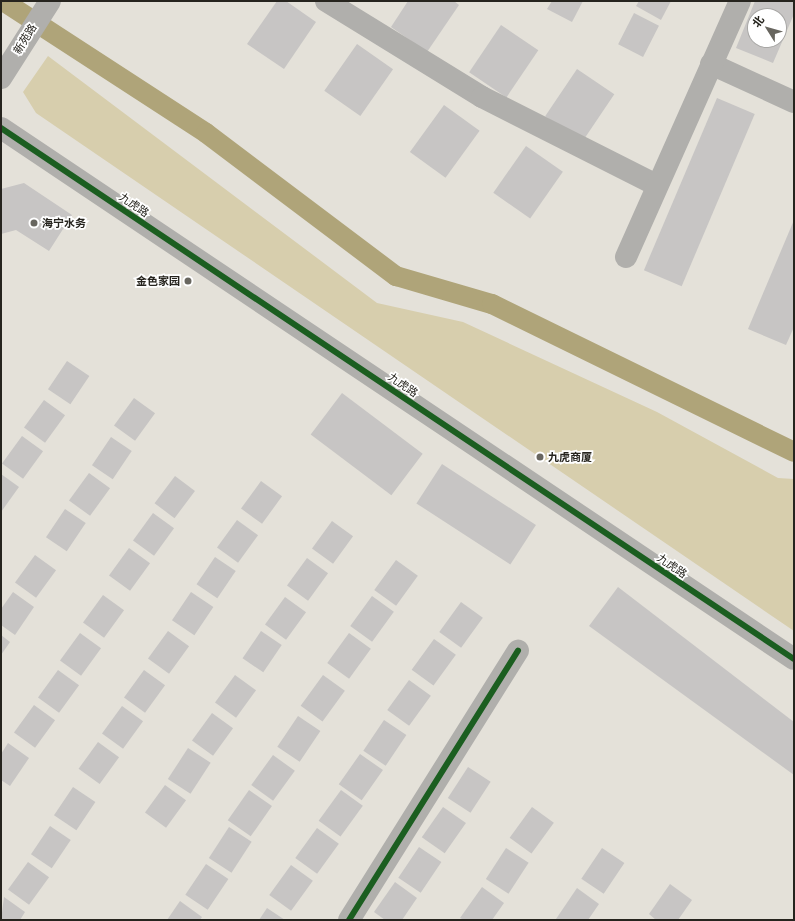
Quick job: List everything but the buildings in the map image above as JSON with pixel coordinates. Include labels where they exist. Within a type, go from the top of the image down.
[{"type":"street","name":"新苑路","points":[[1,78],[50,1]]},
{"type":"street","points":[[326,1],[482,97],[656,185]]},
{"type":"street","points":[[626,257],[656,185],[740,1]]},
{"type":"street","points":[[711,64],[794,102]]},
{"type":"street","name":"九虎路","points":[[1,128],[794,659]]},
{"type":"street","points":[[349,920],[518,651]]},
{"type":"shaded area","points":[[48,56],[377,303],[463,322],[657,412],[778,478],[794,479],[794,631],[36,113],[23,92]]},
{"type":"waterway","points":[[3,1],[206,133],[396,276],[492,304],[794,452]]},
{"type":"cycle path","points":[[1,128],[794,659]]},
{"type":"cycle path","points":[[349,920],[518,651]]},
{"type":"place","name":"海宁水务","points":[[34,223]]},
{"type":"place","name":"金色家园","points":[[188,281]]},
{"type":"place","name":"九虎商厦","points":[[540,457]]}]
